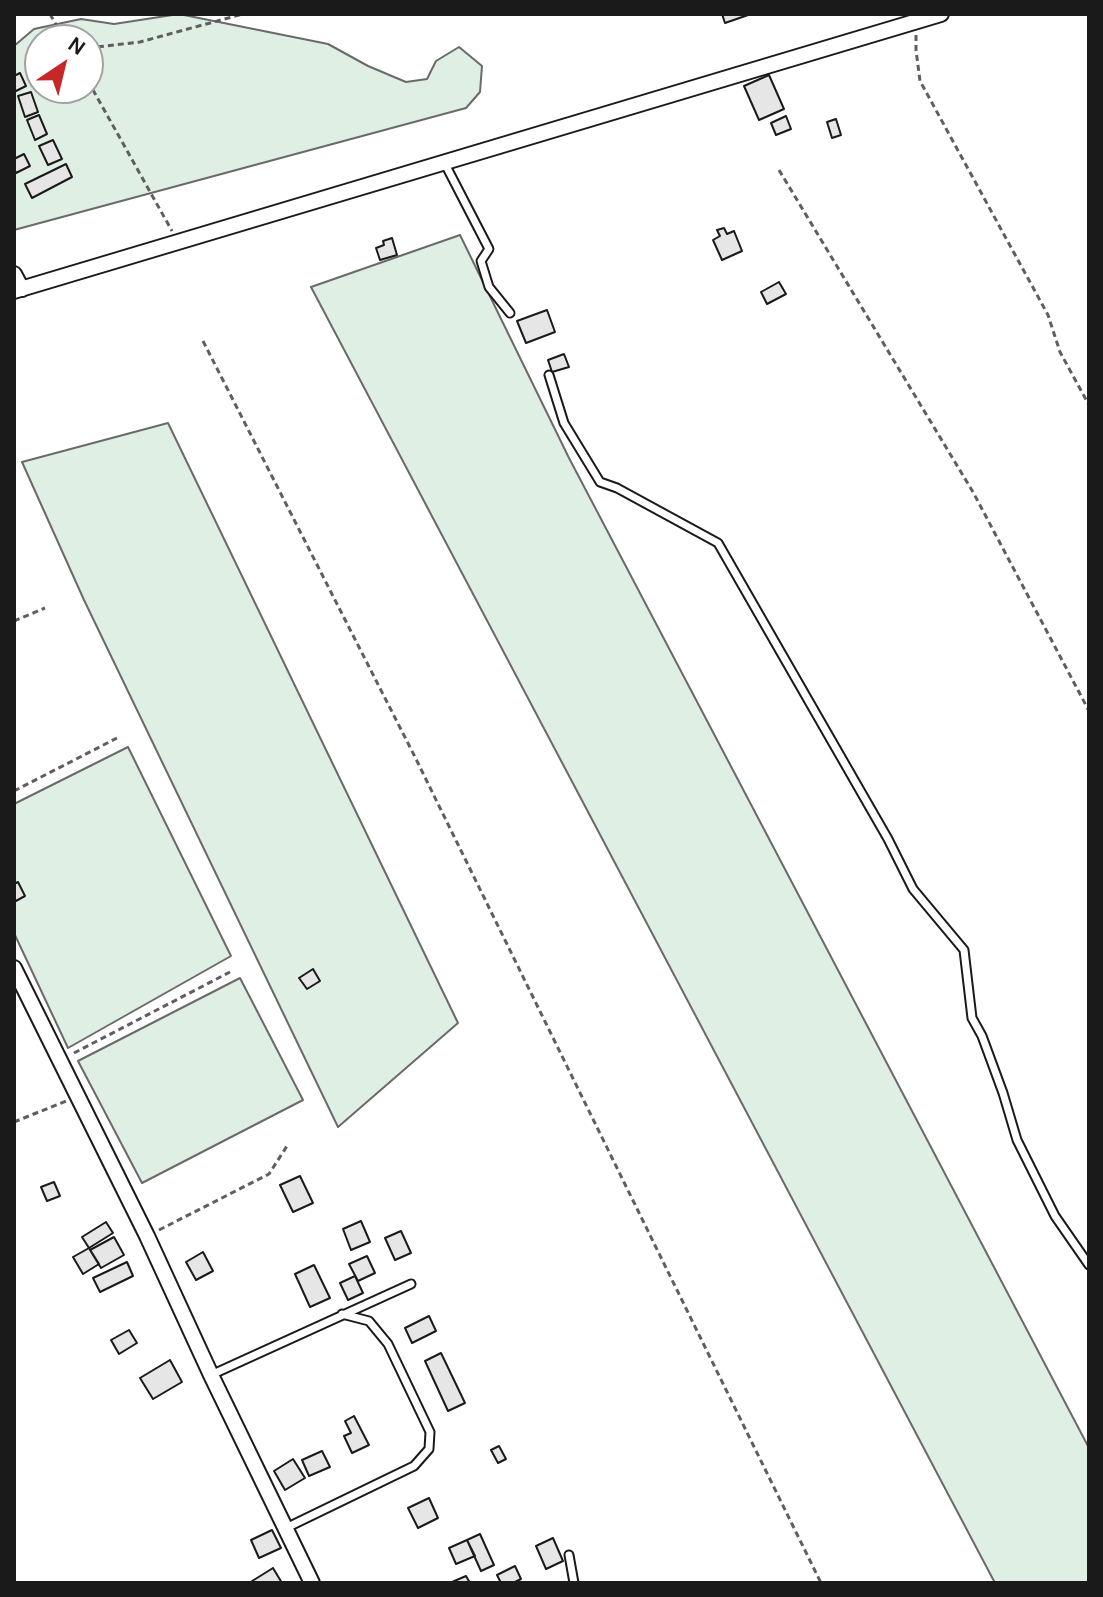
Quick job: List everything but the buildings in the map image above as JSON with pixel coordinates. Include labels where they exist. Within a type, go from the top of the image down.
[{"type":"street","points":[[14,274],[18,290],[941,14]]},
{"type":"street","points":[[14,968],[147,1236],[312,1583]]},
{"type":"lane","points":[[444,162],[489,249],[481,261],[489,287],[510,313]]},
{"type":"lane","points":[[549,375],[564,423],[600,482],[656,508],[718,543],[888,839],[913,889],[964,950],[972,1018],[982,1036],[1017,1140],[1055,1216],[1089,1265]]},
{"type":"lane","points":[[211,1375],[411,1284]]},
{"type":"lane","points":[[286,1528],[414,1466],[429,1449],[430,1432],[388,1344],[369,1321],[342,1314]]},
{"type":"lane","points":[[569,1555],[574,1583]]},
{"type":"path","points":[[104,46],[140,42],[243,14]]},
{"type":"path","points":[[916,22],[920,81],[1048,315],[1060,352],[1089,405]]},
{"type":"path","points":[[101,104],[178,241]]},
{"type":"path","points":[[779,170],[973,492],[1089,711]]},
{"type":"path","points":[[203,341],[421,768],[821,1583]]},
{"type":"path","points":[[14,621],[45,608]]},
{"type":"path","points":[[14,791],[117,738]]},
{"type":"path","points":[[59,1060],[230,972]]},
{"type":"path","points":[[14,1122],[77,1096]]},
{"type":"path","points":[[147,1236],[269,1174],[287,1146]]},
{"type":"green space","points":[[179,14],[328,44],[406,82],[427,79],[436,61],[459,47],[482,66],[480,92],[466,108],[14,230],[14,46],[24,38],[24,104],[104,104],[104,24],[58,24],[81,19],[114,24]]},
{"type":"green space","points":[[460,235],[569,458],[1089,1448],[1089,1583],[995,1583],[311,287]]},
{"type":"green space","points":[[168,423],[458,1023],[338,1127],[84,600],[22,462]]},
{"type":"green space","points":[[128,747],[231,956],[68,1048],[14,933],[14,804]]},
{"type":"green space","points":[[240,978],[303,1100],[142,1183],[78,1061]]}]
